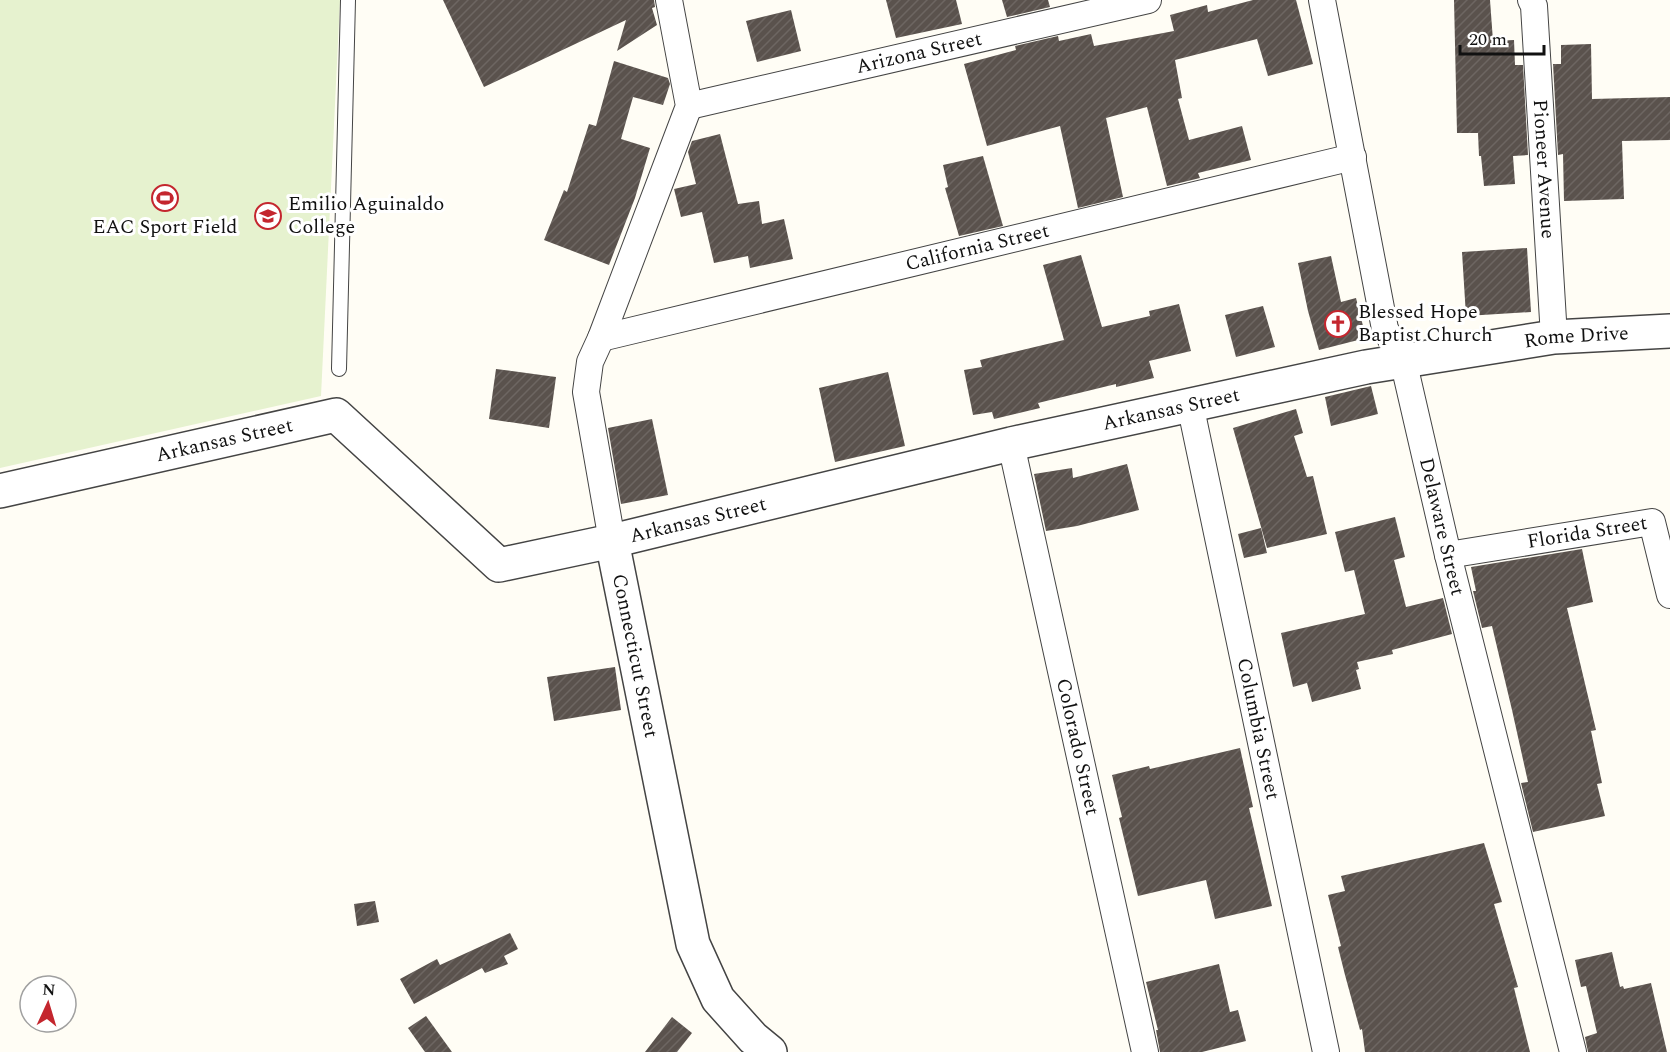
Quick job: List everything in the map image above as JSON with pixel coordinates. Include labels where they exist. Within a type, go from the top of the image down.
[{"type":"street","points":[[669,0],[689,106]]},
{"type":"street","name":"Arizona Street","points":[[689,106],[1148,0]]},
{"type":"street","name":"Delaware Street","points":[[1322,0],[1385,329],[1403,360],[1448,555],[1573,1052]]},
{"type":"street","name":"Pioneer Avenue","points":[[1531,0],[1534,6],[1554,338]]},
{"type":"street","name":"Connecticut Street","points":[[689,106],[590,362],[586,392],[612,541],[693,944],[718,999],[753,1038],[770,1052]]},
{"type":"street","name":"California Street","points":[[601,338],[1353,157]]},
{"type":"street","name":"Rome Drive","points":[[1448,354],[1554,338],[1670,331]]},
{"type":"street","name":"Arkansas Street","points":[[0,491],[336,415],[500,565],[612,541],[1011,444],[1403,360],[1448,354]]},
{"type":"street","name":"Columbia Street","points":[[1191,404],[1326,1052]]},
{"type":"street","name":"Colorado Street","points":[[1011,444],[1145,1052]]},
{"type":"street","name":"Florida Street","points":[[1448,555],[1652,522],[1670,595]]},
{"type":"lane","points":[[339,369],[348,0]]},
{"type":"green space","name":"EAC Sport Field","points":[[0,0],[340,0],[321,396],[0,468]]},
{"type":"building","points":[[443,0],[654,0],[655,7],[652,8],[657,25],[617,51],[626,20],[484,87]]},
{"type":"building","points":[[886,0],[956,0],[962,24],[896,38]]},
{"type":"building","points":[[1002,0],[1048,0],[1050,7],[1007,17]]},
{"type":"building","points":[[1253,0],[1296,0],[1313,64],[1268,76],[1257,39],[1175,60],[1182,98],[1178,99],[1189,140],[1242,126],[1251,160],[1198,173],[1200,178],[1167,186],[1147,107],[1106,118],[1123,197],[1078,208],[1060,126],[987,146],[964,64],[1016,50],[1015,46],[1058,36],[1059,41],[1091,34],[1094,46],[1174,31],[1170,15],[1207,5],[1208,12]]},
{"type":"building","points":[[1454,0],[1490,0],[1493,41],[1514,40],[1515,65],[1523,65],[1528,155],[1513,156],[1515,184],[1484,186],[1478,133],[1457,133]]},
{"type":"building","points":[[791,10],[801,51],[757,62],[746,21]]},
{"type":"building","points":[[1591,44],[1592,99],[1670,97],[1670,140],[1622,141],[1624,199],[1564,201],[1563,154],[1558,155],[1553,64],[1561,64],[1561,45]]},
{"type":"building","points":[[614,61],[668,78],[670,84],[663,105],[633,97],[621,139],[650,148],[635,198],[609,265],[544,240],[564,190],[567,192],[589,124],[596,126]]},
{"type":"building","points":[[720,134],[738,204],[759,201],[762,224],[784,219],[793,259],[750,268],[748,256],[714,263],[702,212],[681,217],[674,189],[696,184],[688,152],[692,141]]},
{"type":"building","points":[[983,156],[1003,226],[959,236],[945,188],[948,187],[943,165]]},
{"type":"building","points":[[1527,248],[1531,312],[1466,316],[1462,252]]},
{"type":"building","points":[[1081,255],[1102,327],[1150,316],[1149,311],[1179,304],[1191,351],[1149,361],[1154,378],[1116,387],[1116,384],[1038,403],[1040,408],[994,419],[992,412],[973,415],[964,370],[982,367],[980,360],[1064,340],[1043,265]]},
{"type":"building","points":[[1331,256],[1341,302],[1356,298],[1366,338],[1319,350],[1298,263]]},
{"type":"building","points":[[1263,306],[1275,347],[1236,357],[1225,315]]},
{"type":"building","points":[[496,369],[556,377],[549,428],[489,419]]},
{"type":"building","points":[[888,372],[905,446],[835,462],[819,388]]},
{"type":"building","points":[[1371,386],[1378,414],[1331,426],[1325,397]]},
{"type":"building","points":[[1296,409],[1303,433],[1294,436],[1307,477],[1313,476],[1327,534],[1267,548],[1233,428]]},
{"type":"building","points":[[652,419],[668,495],[621,504],[608,428]]},
{"type":"building","points":[[1127,464],[1139,510],[1077,526],[1046,531],[1034,474],[1072,468],[1073,478]]},
{"type":"building","points":[[1395,517],[1405,557],[1394,560],[1406,607],[1443,598],[1452,634],[1392,650],[1393,654],[1357,662],[1359,669],[1356,670],[1361,689],[1312,702],[1307,683],[1293,687],[1281,633],[1365,614],[1354,570],[1345,572],[1335,532]]},
{"type":"building","points":[[1261,528],[1267,553],[1244,558],[1238,534]]},
{"type":"building","points":[[1582,549],[1593,602],[1567,608],[1596,730],[1591,731],[1602,783],[1597,784],[1605,816],[1533,832],[1521,783],[1528,782],[1512,710],[1492,626],[1482,628],[1473,591],[1476,591],[1471,567]]},
{"type":"building","points":[[615,667],[621,710],[554,721],[547,677]]},
{"type":"building","points":[[1240,748],[1253,807],[1249,808],[1272,906],[1215,919],[1206,880],[1138,896],[1119,818],[1122,817],[1112,775],[1149,766],[1150,769]]},
{"type":"building","points":[[1484,843],[1502,902],[1494,904],[1518,987],[1514,988],[1530,1052],[1365,1052],[1362,1029],[1360,1030],[1345,975],[1338,947],[1341,946],[1328,895],[1345,891],[1341,876]]},
{"type":"building","points":[[375,901],[379,922],[357,926],[354,904]]},
{"type":"building","points":[[510,933],[518,949],[504,956],[508,964],[485,973],[482,968],[414,1004],[400,979],[437,959],[440,965]]},
{"type":"building","points":[[1612,952],[1620,987],[1623,986],[1624,989],[1651,983],[1667,1052],[1588,1052],[1585,1037],[1597,1033],[1586,986],[1581,987],[1575,960]]},
{"type":"building","points":[[1219,964],[1230,1012],[1238,1010],[1246,1041],[1202,1052],[1160,1052],[1156,1030],[1158,1030],[1146,982]]},
{"type":"building","points":[[426,1016],[452,1052],[425,1052],[408,1028]]},
{"type":"building","points":[[672,1017],[692,1033],[677,1052],[645,1052]]},
{"type":"place","name":"EAC Sport Field","points":[[165,198]]},
{"type":"place","name":"Emilio Aguinaldo College","points":[[268,216]]},
{"type":"place","name":"Blessed Hope Baptist Church","points":[[1338,324]]}]
